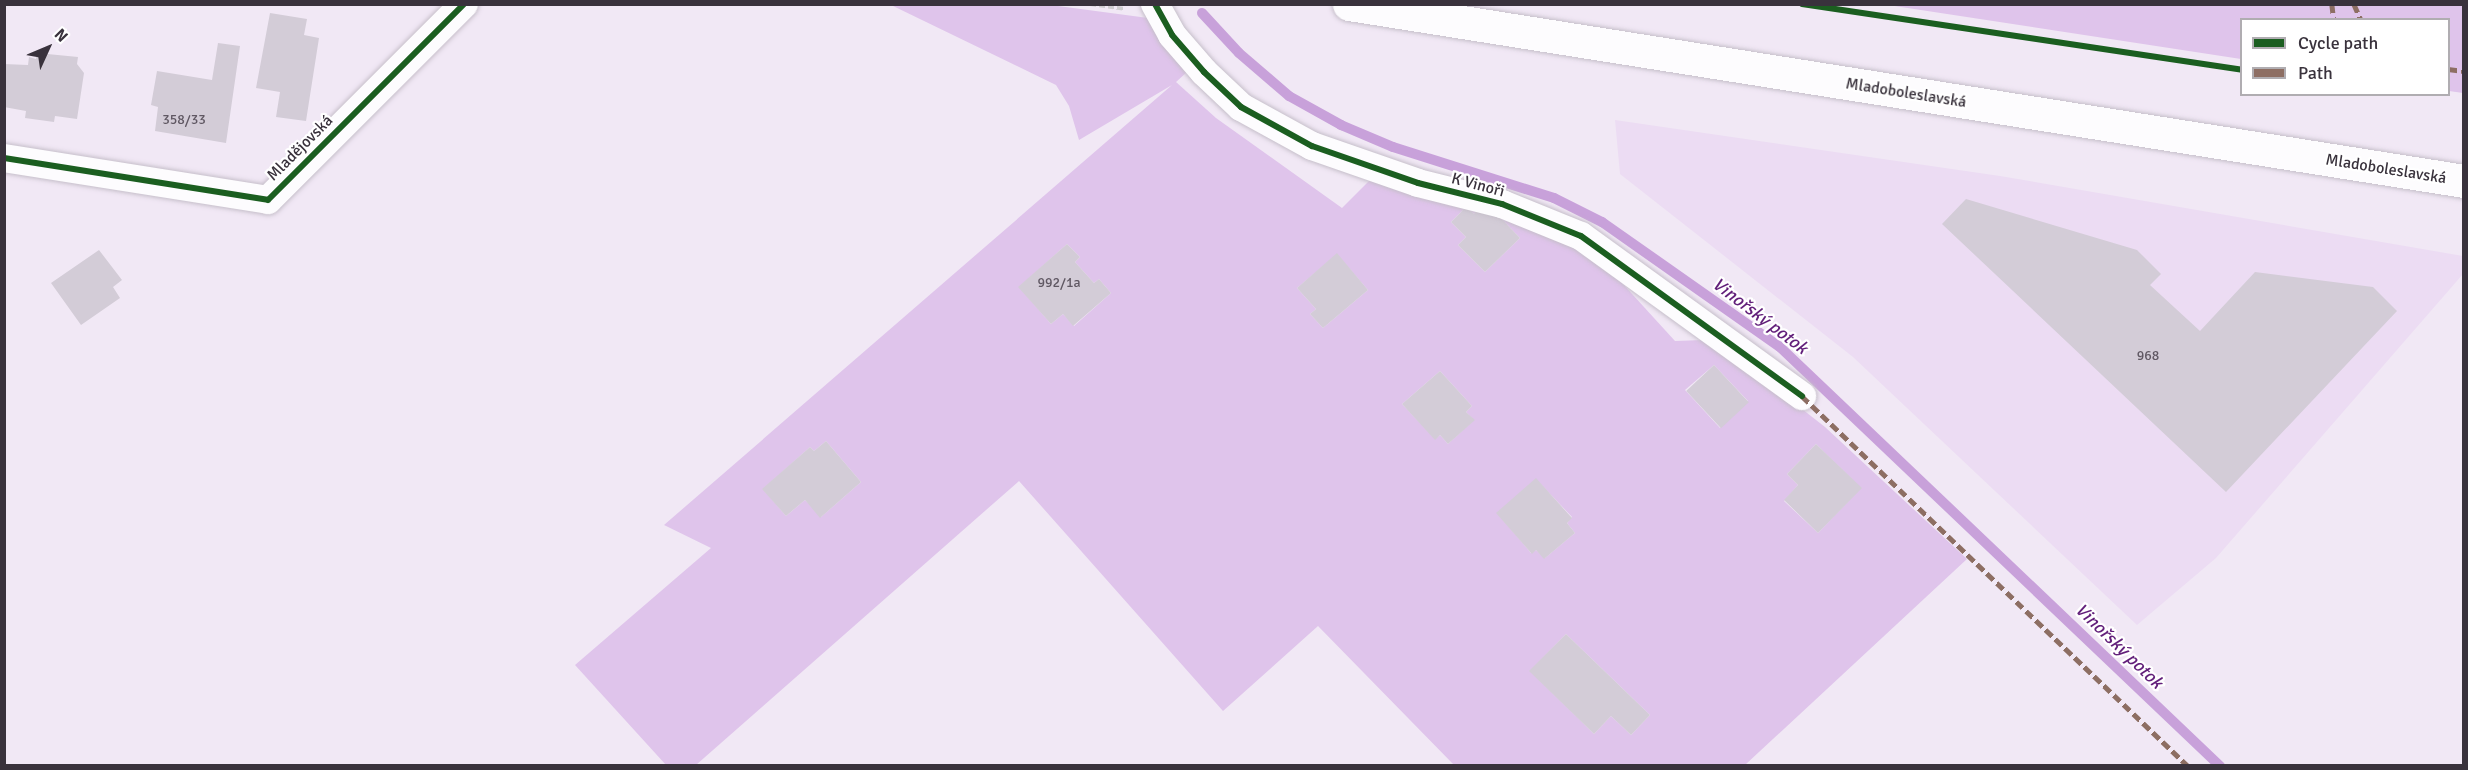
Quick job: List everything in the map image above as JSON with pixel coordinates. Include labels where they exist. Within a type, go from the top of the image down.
[{"type":"main road","name":"Mladoboleslavská","points":[[1349,4],[2463,181]]},
{"type":"street","name":"Mladějovská","points":[[4,158],[268,200],[464,4]]},
{"type":"street","name":"K Vinoři","points":[[1155,4],[1172,35],[1204,72],[1241,107],[1312,146],[1418,183],[1502,204],[1581,236],[1802,396]]},
{"type":"shaded area","points":[[1043,4],[1148,18],[1187,72],[1176,82],[1216,118],[1342,208],[1373,177],[1477,205],[1563,238],[1612,272],[1675,341],[1703,340],[1720,345],[1825,427],[1967,559],[1745,765],[1454,765],[1318,626],[1223,711],[1019,481],[696,765],[666,765],[575,665],[711,548],[664,525],[1172,85],[1079,140],[1069,106],[1056,85],[891,5]],"holes":[[[1466,207],[1474,214],[1479,208],[1498,215],[1520,238],[1485,272],[1458,245],[1466,237],[1451,222]],[[1067,244],[1080,257],[1075,262],[1094,283],[1099,279],[1111,293],[1074,326],[1063,314],[1051,324],[1019,287]],[[1337,254],[1368,290],[1323,328],[1310,314],[1316,309],[1297,288]],[[1714,365],[1748,401],[1720,428],[1685,390]],[[1440,371],[1472,406],[1466,412],[1474,420],[1448,444],[1440,435],[1435,439],[1402,404]],[[826,441],[861,482],[821,517],[805,500],[786,516],[763,489],[810,447],[814,451]],[[1816,444],[1861,488],[1818,533],[1784,501],[1798,485],[1787,474]],[[1536,479],[1572,517],[1567,523],[1575,533],[1545,558],[1536,550],[1531,553],[1497,513]],[[1566,634],[1650,715],[1631,735],[1611,716],[1594,734],[1530,671]]]},
{"type":"shaded area","points":[[1888,5],[2463,5],[2463,93],[2450,91],[2450,18],[2240,18],[2240,59]]},
{"type":"shaded area","points":[[1615,120],[2000,176],[2463,256],[2463,274],[2216,558],[2137,625],[1853,357],[1620,174]]},
{"type":"building","points":[[270,13],[307,19],[304,35],[319,38],[306,121],[276,117],[280,92],[256,88]]},
{"type":"building","points":[[218,43],[240,46],[226,143],[155,131],[158,107],[151,105],[157,71],[212,80]]},
{"type":"building","points":[[37,53],[78,57],[77,64],[84,73],[77,119],[55,116],[54,122],[25,118],[26,111],[4,107],[4,64],[28,65],[29,57],[36,59]]},
{"type":"building","points":[[1966,199],[2137,250],[2161,274],[2150,285],[2200,331],[2255,272],[2373,287],[2397,311],[2226,492],[1942,224]]},
{"type":"building","points":[[1466,207],[1474,214],[1479,208],[1498,215],[1520,238],[1485,272],[1458,245],[1466,237],[1451,222]]},
{"type":"building","points":[[1067,244],[1080,257],[1075,262],[1094,283],[1099,279],[1111,293],[1073,326],[1063,314],[1051,324],[1018,287]]},
{"type":"building","points":[[99,250],[122,280],[113,287],[120,298],[81,325],[51,283]]},
{"type":"building","points":[[1337,253],[1368,290],[1323,328],[1310,314],[1316,309],[1297,288]]},
{"type":"building","points":[[1714,365],[1749,402],[1721,428],[1686,391]]},
{"type":"building","points":[[1440,371],[1472,406],[1466,412],[1475,420],[1448,444],[1440,435],[1435,440],[1402,404]]},
{"type":"building","points":[[826,441],[861,482],[820,518],[805,500],[786,516],[762,489],[810,447],[814,451]]},
{"type":"building","points":[[1816,444],[1862,488],[1818,533],[1784,500],[1798,485],[1787,474]]},
{"type":"building","points":[[1536,478],[1572,518],[1567,523],[1575,533],[1544,559],[1536,550],[1532,554],[1496,513]]},
{"type":"building","points":[[1566,634],[1650,715],[1631,735],[1611,716],[1594,734],[1529,671]]},
{"type":"waterway","name":"Vinořský potok","points":[[1202,13],[1239,53],[1289,96],[1341,125],[1393,147],[1554,198],[1602,222],[1780,347],[2220,766]]},
{"type":"marked path","points":[[2332,4],[2334,18]]},
{"type":"marked path","points":[[2354,4],[2360,18]]},
{"type":"marked path","points":[[2450,69],[2464,71]]},
{"type":"marked path","points":[[1802,396],[2188,766]]},
{"type":"cycle path","points":[[4,158],[268,200],[464,4]]},
{"type":"cycle path","points":[[1155,4],[1172,35],[1204,72],[1241,107],[1312,146],[1418,183],[1502,204],[1581,236],[1802,396]]},
{"type":"cycle path","points":[[1802,4],[2240,70]]}]
